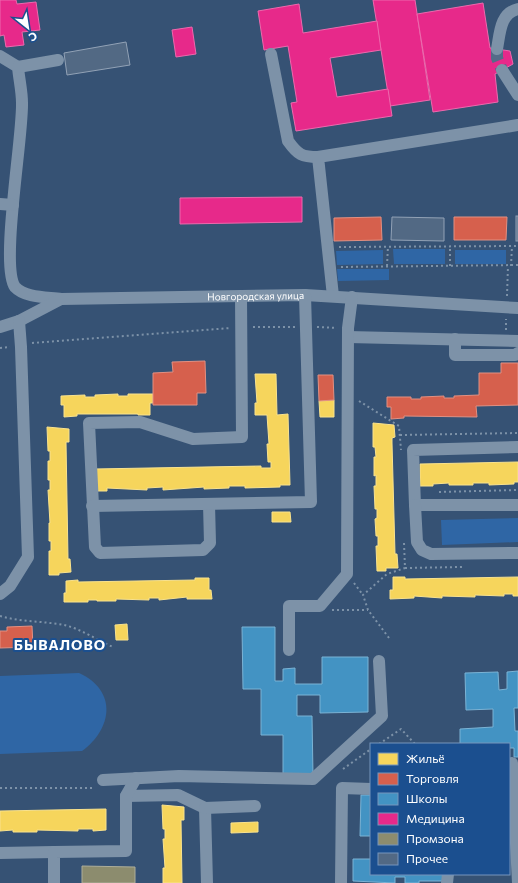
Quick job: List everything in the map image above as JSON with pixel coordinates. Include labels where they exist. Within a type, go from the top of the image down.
[{"type":"street","points":[[497,49],[502,22],[509,12],[518,9]]},
{"type":"street","points":[[271,54],[288,140],[295,150],[305,157],[318,157],[518,125]]},
{"type":"street","points":[[0,56],[18,67],[58,60]]},
{"type":"street","points":[[18,67],[22,104],[9,268],[11,280],[16,288],[25,294],[61,299]]},
{"type":"street","points":[[502,70],[518,95]]},
{"type":"street","points":[[318,157],[333,296]]},
{"type":"street","points":[[0,204],[13,205]]},
{"type":"street","points":[[92,506],[311,502],[305,295]]},
{"type":"street","name":"Новгородская улица","points":[[0,327],[18,321],[61,299],[305,295],[518,308]]},
{"type":"street","points":[[209,504],[210,543],[203,550],[100,553],[95,547],[89,423],[140,422],[193,439],[242,437],[241,296]]},
{"type":"street","points":[[289,650],[288,606],[320,606],[347,574],[348,332],[352,297]]},
{"type":"street","points":[[0,594],[10,586],[28,556],[21,347],[18,321]]},
{"type":"street","points":[[348,332],[455,339],[518,341]]},
{"type":"street","points":[[455,339],[455,355],[515,355],[518,353]]},
{"type":"street","points":[[518,447],[413,450],[417,542],[422,550],[431,554],[518,553]]},
{"type":"street","points":[[415,505],[518,505]]},
{"type":"street","points":[[103,780],[179,776],[313,779],[382,716],[379,661]]},
{"type":"street","points":[[512,763],[518,883]]},
{"type":"street","points":[[0,853],[126,851],[126,796],[136,778]]},
{"type":"street","points":[[341,883],[342,788],[370,789]]},
{"type":"street","points":[[126,796],[178,796],[205,808],[255,806]]},
{"type":"street","points":[[205,808],[207,883]]},
{"type":"street","points":[[54,852],[54,883]]},
{"type":"path","points":[[387,266],[388,246]]},
{"type":"path","points":[[450,246],[450,266]]},
{"type":"path","points":[[511,266],[512,246]]},
{"type":"path","points":[[328,247],[518,246]]},
{"type":"path","points":[[329,267],[518,266]]},
{"type":"path","points":[[0,348],[21,347],[35,342],[242,327],[306,327],[348,332]]},
{"type":"path","points":[[348,400],[359,401],[382,417],[397,423],[399,426],[401,457]]},
{"type":"path","points":[[400,435],[518,433]]},
{"type":"path","points":[[438,492],[518,490]]},
{"type":"path","points":[[404,538],[405,568]]},
{"type":"path","points":[[389,638],[368,610],[363,595],[387,574],[405,568],[465,566]]},
{"type":"path","points":[[320,606],[324,610],[368,610]]},
{"type":"path","points":[[0,616],[14,620],[40,621],[67,626],[113,647]]},
{"type":"path","points":[[380,743],[401,729],[414,743]]},
{"type":"shaded area","points":[[393,249],[445,249],[445,264],[394,264]]},
{"type":"shaded area","points":[[383,250],[383,264],[337,265],[336,251]]},
{"type":"shaded area","points":[[455,250],[506,250],[506,264],[455,264]]},
{"type":"shaded area","points":[[337,269],[389,269],[389,280],[338,281]]},
{"type":"shaded area","points":[[518,518],[518,542],[442,545],[441,520]]},
{"type":"shaded area","points":[[79,673],[92,681],[100,690],[105,700],[105,721],[100,732],[92,742],[82,751],[0,754],[0,676]]},
{"type":"building: Жильё","points":[[255,374],[276,374],[277,415],[288,414],[290,485],[280,485],[280,487],[245,488],[245,486],[229,486],[229,488],[204,489],[204,487],[163,490],[163,487],[147,488],[147,490],[107,488],[107,491],[94,491],[94,469],[261,466],[261,468],[271,468],[271,462],[268,462],[267,444],[269,444],[267,415],[255,415],[255,403],[257,403]]},
{"type":"building: Жильё","points":[[118,394],[118,396],[128,396],[128,394],[153,394],[153,403],[150,403],[150,415],[77,414],[77,416],[64,417],[64,405],[61,405],[61,396],[85,395],[85,397],[95,397],[95,395]]},
{"type":"building: Жильё","points":[[334,400],[334,417],[320,417],[319,401]]},
{"type":"building: Жильё","points":[[373,423],[394,425],[395,437],[392,438],[392,443],[395,554],[397,554],[398,568],[386,568],[386,571],[377,571],[376,546],[378,546],[378,536],[376,536],[375,519],[377,518],[377,509],[375,509],[374,486],[376,486],[376,475],[374,476],[374,457],[376,457],[375,447],[373,447]]},
{"type":"building: Жильё","points":[[47,427],[69,429],[69,442],[66,442],[68,559],[70,559],[71,572],[59,573],[59,575],[49,575],[49,551],[51,551],[51,541],[49,541],[50,523],[48,490],[50,490],[50,480],[48,480],[48,461],[50,461],[50,451],[48,451]]},
{"type":"building: Жильё","points":[[518,462],[518,482],[514,482],[514,484],[489,485],[489,483],[473,483],[473,485],[449,485],[449,483],[433,484],[433,486],[420,486],[420,464]]},
{"type":"building: Жильё","points":[[272,512],[290,512],[291,522],[272,522]]},
{"type":"building: Жильё","points":[[393,577],[405,577],[405,579],[518,577],[518,596],[513,596],[513,594],[504,594],[504,596],[475,595],[475,597],[442,596],[442,598],[414,596],[414,598],[390,599],[390,590],[393,590]]},
{"type":"building: Жильё","points":[[195,578],[209,578],[209,590],[211,590],[212,599],[187,599],[187,597],[159,600],[159,598],[149,598],[149,600],[116,599],[116,601],[88,600],[88,602],[64,602],[66,581],[195,580]]},
{"type":"building: Жильё","points":[[127,624],[128,640],[116,640],[115,625]]},
{"type":"building: Жильё","points":[[162,805],[184,807],[184,820],[181,820],[182,883],[163,883],[163,868],[165,868],[163,839],[165,839],[165,829],[163,829]]},
{"type":"building: Жильё","points":[[106,809],[106,830],[37,830],[37,832],[13,832],[13,830],[0,831],[0,811]]},
{"type":"building: Жильё","points":[[258,822],[258,832],[231,833],[231,823]]},
{"type":"building: Торговля","points":[[381,217],[382,240],[334,241],[334,218]]},
{"type":"building: Торговля","points":[[454,217],[507,217],[506,240],[454,240]]},
{"type":"building: Торговля","points":[[205,361],[206,393],[197,393],[197,405],[153,405],[153,373],[173,372],[172,362]]},
{"type":"building: Торговля","points":[[501,363],[518,363],[518,405],[476,406],[477,417],[404,416],[404,418],[391,419],[391,407],[387,407],[387,397],[411,397],[411,399],[421,399],[421,397],[444,396],[444,398],[454,398],[454,396],[479,395],[479,373],[501,373]]},
{"type":"building: Торговля","points":[[318,375],[333,375],[334,400],[319,401]]},
{"type":"building: Торговля","points":[[32,626],[33,647],[0,648],[0,631],[7,631],[7,627]]},
{"type":"building: Школы","points":[[242,627],[275,627],[275,681],[283,681],[283,669],[295,668],[295,684],[322,684],[322,657],[368,657],[368,712],[320,713],[320,695],[297,695],[297,716],[312,716],[313,776],[283,776],[283,735],[261,735],[261,689],[243,689]]},
{"type":"building: Школы","points":[[518,671],[518,708],[514,708],[515,731],[518,731],[518,757],[514,757],[514,748],[510,748],[510,743],[460,743],[460,729],[493,727],[493,709],[466,710],[465,673],[498,672],[499,690],[507,689],[507,672]]},
{"type":"building: Школы","points":[[361,795],[370,795],[370,836],[360,836]]},
{"type":"building: Школы","points":[[353,859],[370,859],[370,875],[444,875],[444,881],[419,881],[419,883],[405,883],[405,877],[395,877],[395,883],[353,881]]},
{"type":"building: Медицина","points":[[0,0],[16,0],[17,4],[36,2],[40,30],[22,32],[24,45],[6,47],[4,35],[0,36]]},
{"type":"building: Медицина","points":[[373,0],[415,0],[430,100],[390,106]]},
{"type":"building: Медицина","points":[[483,3],[490,48],[510,51],[513,64],[495,74],[498,102],[433,112],[417,14]]},
{"type":"building: Медицина","points":[[299,4],[303,33],[377,21],[381,50],[330,58],[337,97],[388,89],[392,116],[296,131],[291,103],[297,102],[288,46],[264,50],[258,11]]},
{"type":"building: Медицина","points":[[192,27],[196,54],[176,57],[172,30]]},
{"type":"building: Медицина","points":[[302,197],[302,222],[180,224],[180,198]]},
{"type":"building: Промзона","points":[[82,866],[135,867],[135,883],[82,883]]},
{"type":"building: Прочее","points":[[126,42],[130,65],[67,75],[64,53]]},
{"type":"building: Прочее","points":[[516,216],[518,216],[518,241],[516,241]]},
{"type":"building: Прочее","points":[[392,217],[444,218],[444,241],[391,240]]},
{"type":"tunnel","points":[[497,49],[497,58],[502,70]]},
{"type":"district","name":"БЫВАЛОВО","points":[[60,645]]}]
